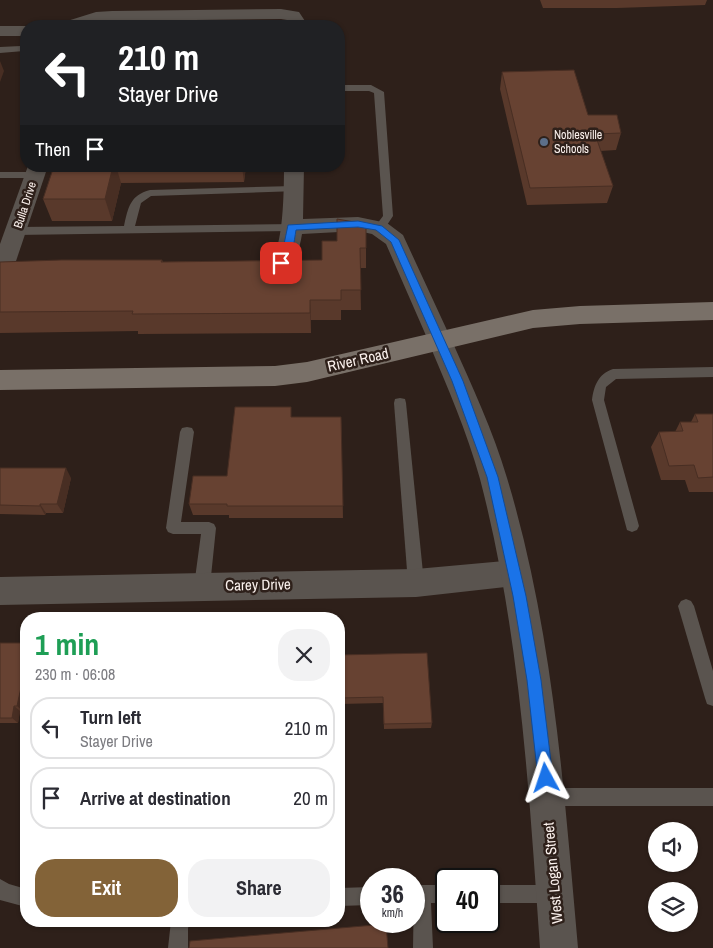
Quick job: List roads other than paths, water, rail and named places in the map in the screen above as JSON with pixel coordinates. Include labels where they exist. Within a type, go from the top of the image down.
[{"type":"main road","name":"River Road","points":[[0,380],[275,376],[307,372],[533,319],[580,315],[713,311]]},
{"type":"street","points":[[88,20],[96,17],[112,16],[280,14],[292,20]]},
{"type":"street","points":[[0,31],[20,31]]},
{"type":"street","name":"Bulla Drive","points":[[1,270],[35,172]]},
{"type":"street","points":[[227,268],[265,268],[281,263],[288,249],[292,227],[294,172]]},
{"type":"street","points":[[292,227],[358,224],[379,228]]},
{"type":"street","name":"West Logan Street","points":[[379,228],[395,240],[457,381],[492,477],[515,573],[534,680],[547,797],[559,948]]},
{"type":"street","points":[[1,270],[25,269]]},
{"type":"street","name":"Carey Drive","points":[[0,591],[416,582],[515,573]]},
{"type":"lane","points":[[0,50],[20,49]]},
{"type":"lane","points":[[345,88],[371,88],[379,92],[388,216],[379,228]]},
{"type":"lane","points":[[0,175],[22,172]]},
{"type":"lane","points":[[129,229],[136,198],[140,195],[150,193],[294,189]]},
{"type":"lane","points":[[16,231],[292,227]]},
{"type":"lane","points":[[632,526],[598,400],[600,385],[613,374],[713,372]]},
{"type":"lane","points":[[400,403],[416,582]]},
{"type":"lane","points":[[186,432],[173,528],[208,528],[202,586]]},
{"type":"lane","points":[[686,606],[713,698]]},
{"type":"lane","points":[[547,797],[713,797]]},
{"type":"lane","points":[[0,888],[4,892],[20,896]]},
{"type":"lane","points":[[500,894],[555,894]]},
{"type":"lane","points":[[345,897],[360,896]]},
{"type":"lane","points":[[178,948],[179,927]]},
{"type":"lane","points":[[422,933],[423,948]]},
{"type":"place","name":"Noblesville Schools","points":[[544,142]]}]
